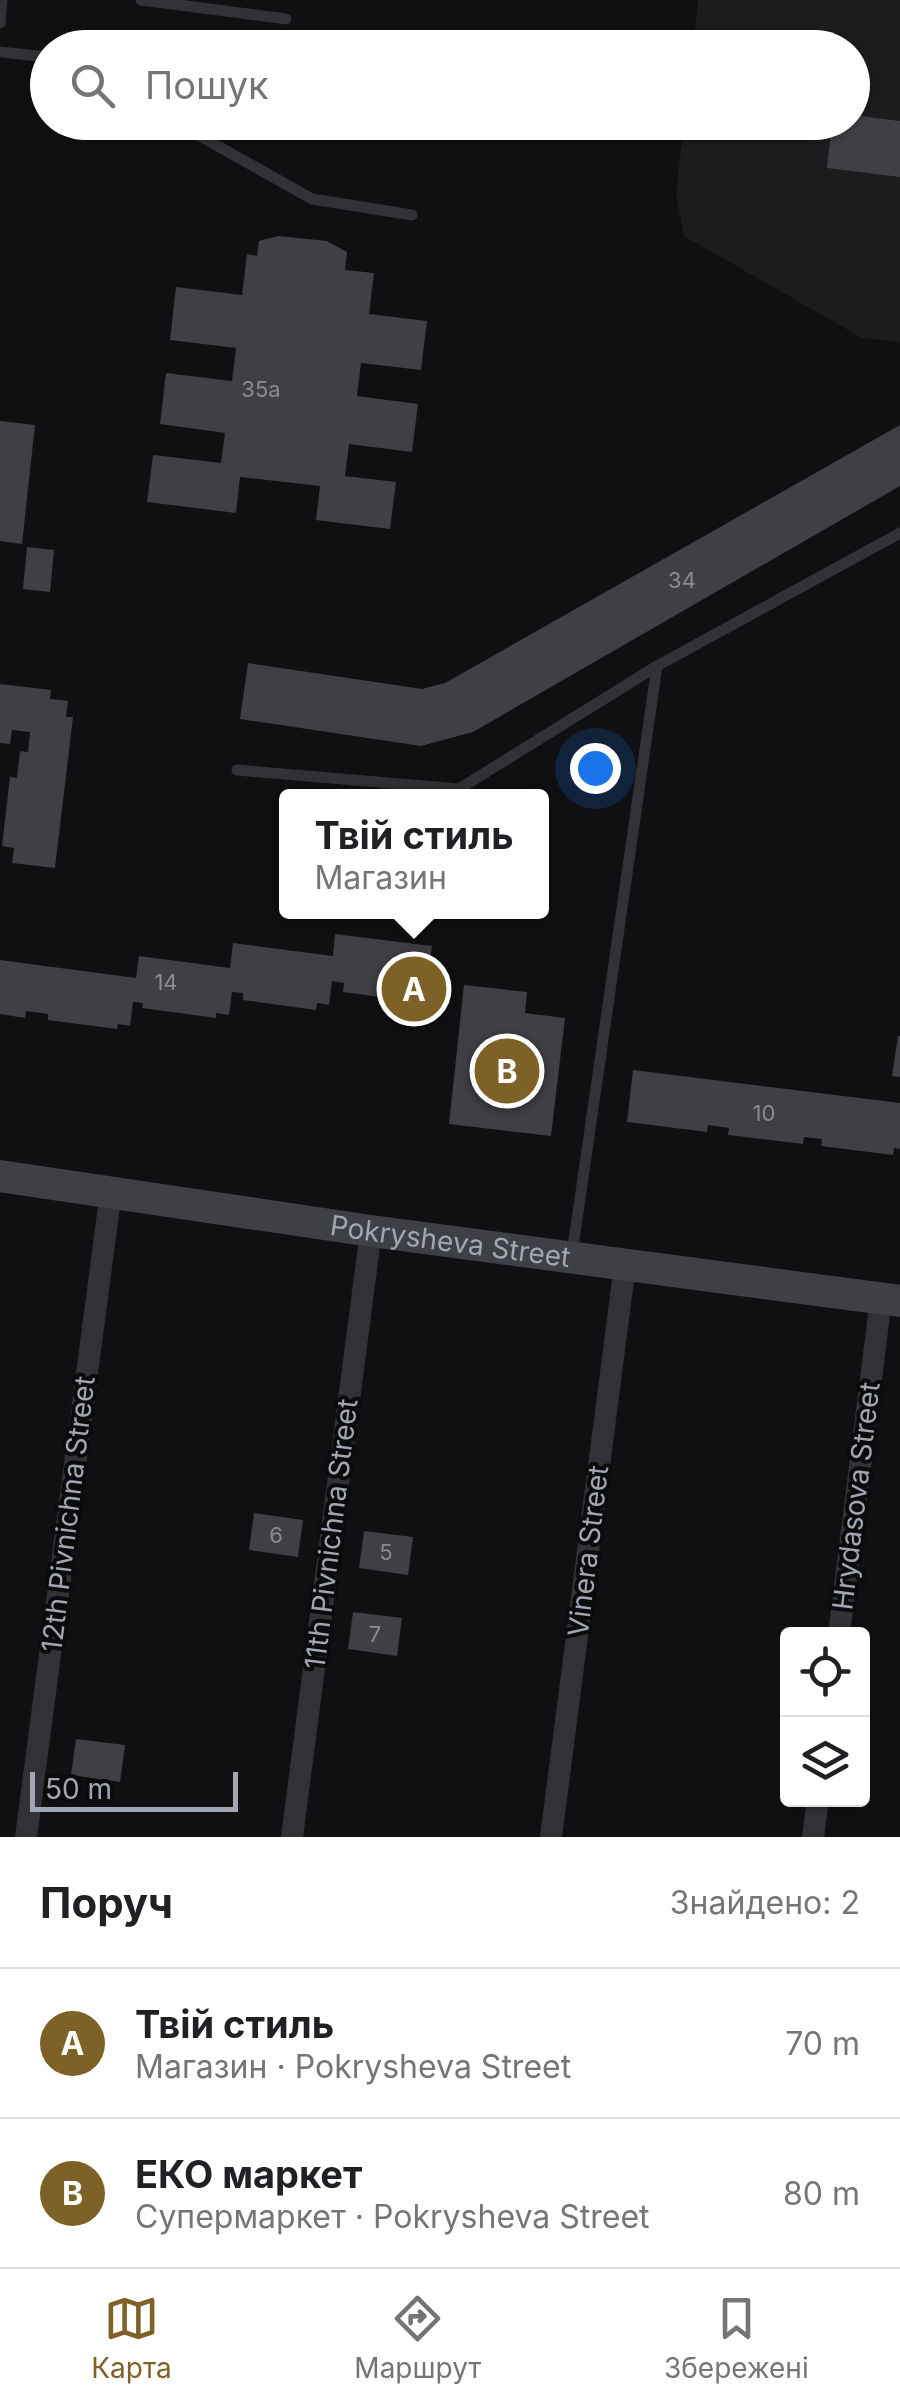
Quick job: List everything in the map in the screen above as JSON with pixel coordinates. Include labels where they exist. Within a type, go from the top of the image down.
[{"type":"street","name":"Pokrysheva Street","points":[[0,1176],[370,1231],[891,1300]]},
{"type":"street","name":"12th Pivnichna Street","points":[[26,1837],[111,1190]]},
{"type":"street","name":"11th Pivnichna Street","points":[[292,1837],[370,1231]]},
{"type":"street","name":"Vinera Street","points":[[551,1837],[624,1265]]},
{"type":"street","name":"Hrydasova Street","points":[[840,1627],[891,1300]]},
{"type":"street","points":[[814,1837],[817,1807]]},
{"type":"lane","points":[[0,23],[2,0]]},
{"type":"lane","points":[[141,0],[286,20]]},
{"type":"lane","points":[[0,52],[30,55]]},
{"type":"lane","points":[[207,140],[312,199],[412,215]]},
{"type":"lane","points":[[461,789],[657,666],[900,533]]},
{"type":"lane","points":[[572,1258],[657,666]]},
{"type":"lane","points":[[237,770],[448,789]]},
{"type":"shaded area","points":[[698,0],[900,0],[900,342],[862,338],[684,236],[676,194],[682,140],[870,140],[870,30],[695,30]]},
{"type":"building","points":[[870,117],[900,121],[900,177],[827,168],[830,140],[870,140]]},
{"type":"building","points":[[278,236],[327,241],[347,252],[345,270],[374,273],[369,314],[427,321],[421,370],[361,363],[357,396],[418,404],[412,452],[349,444],[345,476],[396,482],[390,529],[316,520],[320,486],[240,477],[236,513],[147,502],[153,455],[221,463],[225,433],[160,424],[166,373],[232,381],[236,348],[170,340],[176,287],[242,295],[247,254],[257,256],[259,241]]},
{"type":"building","points":[[0,421],[35,425],[22,544],[0,541]]},
{"type":"building","points":[[900,425],[900,486],[473,732],[421,746],[240,719],[248,663],[422,689],[445,683]]},
{"type":"building","points":[[27,547],[54,550],[50,592],[23,589]]},
{"type":"building","points":[[0,684],[51,690],[50,699],[68,701],[66,717],[73,717],[55,868],[12,863],[14,848],[2,846],[10,777],[17,778],[20,751],[28,752],[30,732],[12,730],[10,744],[0,743]]},
{"type":"building","points":[[335,934],[432,946],[425,1003],[343,992],[344,983],[332,981],[329,1005],[317,1003],[316,1010],[243,1000],[243,993],[232,992],[229,1015],[216,1013],[216,1018],[142,1008],[143,1003],[133,1002],[130,1026],[118,1024],[117,1029],[48,1020],[48,1014],[26,1011],[25,1018],[0,1014],[0,960],[136,978],[139,956],[230,968],[233,943],[333,956]]},
{"type":"building","points":[[464,985],[527,992],[525,1013],[565,1018],[551,1136],[449,1124]]},
{"type":"building","points":[[900,1036],[900,1077],[892,1076]]},
{"type":"building","points":[[633,1070],[900,1103],[900,1149],[894,1148],[893,1155],[821,1146],[822,1139],[804,1137],[803,1144],[728,1135],[729,1128],[708,1125],[707,1132],[627,1122]]},
{"type":"building","points":[[254,1513],[303,1520],[298,1557],[249,1550]]},
{"type":"building","points":[[364,1531],[413,1537],[408,1575],[359,1568]]},
{"type":"building","points":[[353,1612],[402,1618],[397,1656],[348,1649]]},
{"type":"building","points":[[76,1739],[125,1745],[120,1782],[71,1775]]},
{"type":"place","name":"Твій стиль","points":[[414,989]]},
{"type":"place","name":"ЕКО маркет","points":[[507,1071]]}]
